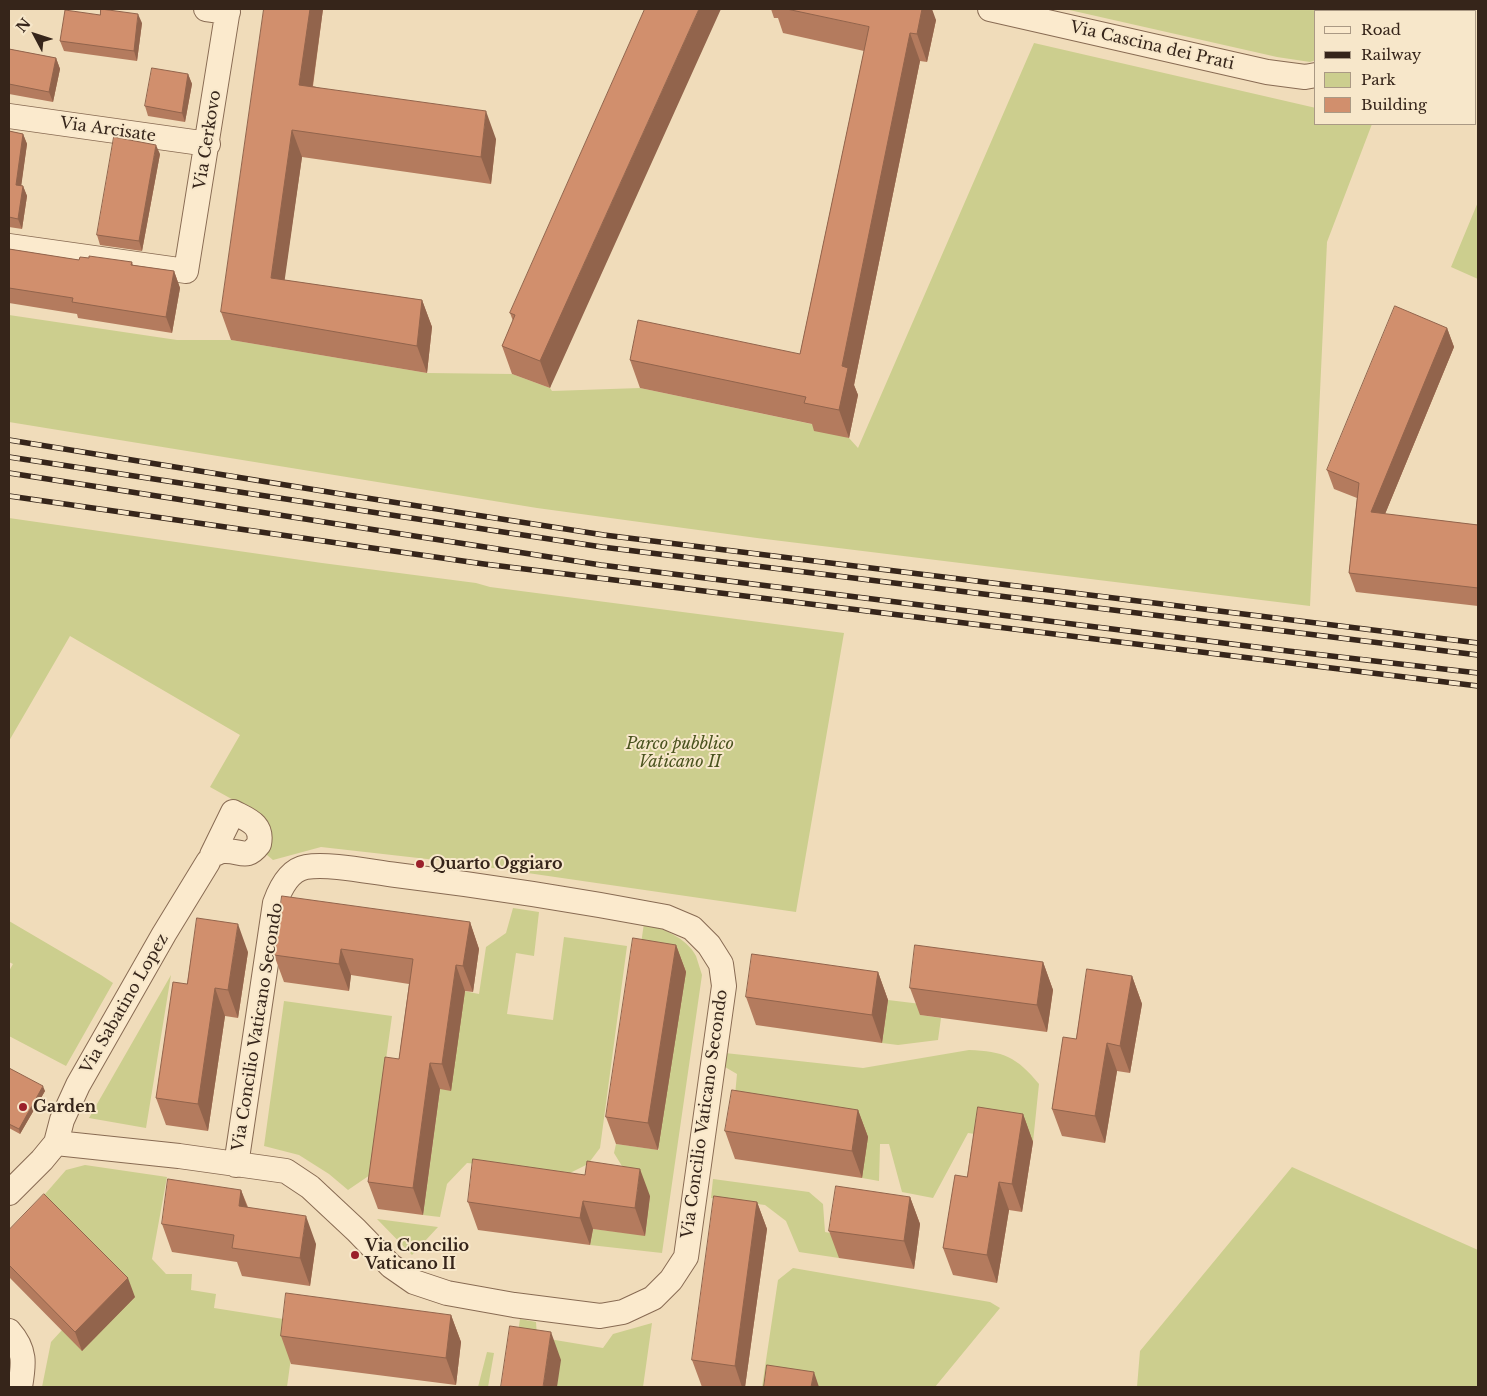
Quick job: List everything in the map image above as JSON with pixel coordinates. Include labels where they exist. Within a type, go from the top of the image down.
[{"type":"street","name":"Via Cascina dei Prati","points":[[990,9],[1267,72],[1305,78],[1314,76]]},
{"type":"street","name":"Via Cerkovo","points":[[9,246],[186,271],[208,144],[221,10]]},
{"type":"street","name":"Via Arcisate","points":[[9,116],[208,144]]},
{"type":"street","name":"Via Sabatino Lopez","points":[[9,1193],[42,1160],[56,1142],[62,1120],[78,1085],[164,934],[210,859]]},
{"type":"street","name":"Via Concilio Vaticano Secondo","points":[[56,1142],[179,1156],[236,1165],[286,1171],[310,1187],[391,1266],[414,1282],[447,1293],[531,1308],[600,1316],[623,1312],[653,1298],[671,1280],[686,1257],[724,986],[721,964],[709,945],[692,928],[666,917],[443,880],[325,866],[304,867],[289,877],[280,890],[275,903],[236,1165]]},
{"type":"street","points":[[9,1331],[16,1338],[24,1358],[20,1387]]},
{"type":"green space","points":[[1065,9],[1380,9],[1314,10],[1314,61],[1310,62],[1277,57]]},
{"type":"green space","points":[[1034,43],[1314,108],[1314,125],[1372,125],[1327,242],[1310,606],[757,538],[537,508],[9,422],[9,315],[177,340],[231,340],[427,373],[512,374],[550,388],[552,391],[640,388],[816,425],[849,438],[858,448]]},
{"type":"green space","points":[[1478,202],[1478,279],[1451,267]]},
{"type":"green space","name":"Parco pubblico Vaticano II","points":[[9,518],[476,583],[490,587],[844,633],[796,912],[445,861],[321,847],[273,860],[261,850],[268,822],[210,787],[240,735],[70,636],[9,741]]},
{"type":"green space","points":[[513,908],[539,912],[534,956],[516,953],[507,1014],[553,1020],[564,937],[627,946],[600,1148],[588,1164],[570,1173],[467,1163],[447,1184],[440,1217],[423,1215],[440,1089],[459,990],[479,994],[486,947],[506,933]]},
{"type":"green space","points":[[9,921],[113,983],[66,1066],[9,1036],[9,971],[13,964],[9,962]]},
{"type":"green space","points":[[644,923],[666,931],[692,949],[702,975],[662,1253],[590,1245],[593,1229],[645,1235],[650,1196],[631,1181],[614,1153],[616,1144],[659,1150],[638,965]]},
{"type":"green space","points":[[171,975],[146,1128],[89,1118]]},
{"type":"green space","points":[[888,1000],[921,1004],[920,1015],[941,1018],[938,1040],[898,1045],[882,1043]]},
{"type":"green space","points":[[284,1001],[392,1016],[370,1175],[348,1190],[329,1174],[299,1155],[264,1146]]},
{"type":"green space","points":[[969,1050],[991,1052],[1008,1057],[1024,1067],[1039,1084],[1033,1142],[968,1133],[933,1198],[902,1192],[889,1144],[880,1144],[879,1181],[862,1178],[731,1138],[737,1074],[725,1067],[725,1053],[863,1068]]},
{"type":"green space","points":[[85,1165],[167,1177],[152,1259],[166,1274],[192,1274],[191,1290],[216,1294],[214,1308],[296,1321],[287,1387],[42,1387],[51,1342],[62,1330],[39,1201],[66,1170]]},
{"type":"green space","points":[[1292,1167],[1478,1250],[1478,1387],[1137,1387],[1140,1351]]},
{"type":"green space","points":[[713,1179],[809,1192],[823,1204],[825,1232],[843,1235],[839,1258],[799,1252],[786,1221],[765,1205],[711,1198]]},
{"type":"green space","points":[[377,1219],[438,1227],[412,1255]]},
{"type":"green space","points":[[793,1268],[990,1302],[1000,1308],[935,1387],[762,1387],[778,1280]]},
{"type":"green space","points":[[520,1319],[536,1322],[537,1337],[603,1348],[613,1334],[652,1323],[643,1387],[557,1387],[515,1353]]},
{"type":"green space","points":[[487,1352],[494,1353],[488,1387],[478,1387]]},
{"type":"building","points":[[101,9],[138,14],[134,51],[60,41],[65,10],[100,15]]},
{"type":"building","points":[[264,9],[310,9],[299,85],[486,111],[481,157],[292,130],[271,278],[422,300],[417,346],[221,312]]},
{"type":"building","points":[[645,9],[699,9],[540,361],[502,346],[515,315],[510,313]]},
{"type":"building","points":[[787,9],[922,9],[917,34],[910,33],[842,366],[848,368],[839,410],[804,403],[806,397],[630,360],[638,320],[800,354],[869,27]]},
{"type":"building","points":[[9,49],[56,58],[49,92],[9,84]]},
{"type":"building","points":[[152,68],[188,74],[182,113],[145,106]]},
{"type":"building","points":[[9,131],[23,134],[16,185],[23,186],[18,219],[9,217]]},
{"type":"building","points":[[114,137],[156,145],[139,241],[97,235]]},
{"type":"building","points":[[9,249],[79,260],[80,257],[89,258],[89,256],[132,262],[131,265],[174,271],[166,317],[72,302],[73,298],[9,288]]},
{"type":"building","points":[[1395,306],[1447,328],[1371,512],[1478,525],[1478,588],[1349,573],[1359,483],[1327,470]]},
{"type":"building","points":[[282,896],[470,922],[463,966],[456,965],[442,1064],[430,1063],[413,1188],[368,1182],[385,1057],[399,1059],[413,959],[341,949],[339,964],[274,955]]},
{"type":"building","points":[[197,918],[238,924],[228,990],[215,988],[198,1104],[156,1098],[173,982],[187,984]]},
{"type":"building","points":[[633,938],[676,945],[648,1123],[606,1117]]},
{"type":"building","points":[[915,945],[1043,962],[1037,1005],[910,988]]},
{"type":"building","points":[[752,954],[878,972],[872,1015],[746,997]]},
{"type":"building","points":[[1087,969],[1132,976],[1120,1046],[1107,1043],[1095,1116],[1052,1109],[1063,1037],[1076,1039]]},
{"type":"building","points":[[9,1068],[43,1086],[19,1129],[9,1124]]},
{"type":"building","points":[[732,1090],[858,1110],[852,1151],[725,1131]]},
{"type":"building","points":[[978,1107],[1023,1114],[1012,1184],[999,1182],[987,1255],[943,1248],[955,1175],[967,1177]]},
{"type":"building","points":[[473,1159],[585,1175],[587,1161],[640,1169],[635,1208],[583,1201],[580,1218],[468,1202]]},
{"type":"building","points":[[168,1179],[241,1190],[239,1206],[306,1216],[300,1258],[232,1248],[234,1235],[162,1224]]},
{"type":"building","points":[[836,1186],[910,1197],[904,1241],[829,1231]]},
{"type":"building","points":[[44,1194],[128,1278],[75,1332],[9,1265],[9,1230]]},
{"type":"building","points":[[714,1196],[757,1202],[735,1366],[692,1360]]},
{"type":"building","points":[[286,1293],[451,1315],[446,1358],[281,1336]]},
{"type":"building","points":[[510,1326],[551,1332],[543,1387],[501,1387]]},
{"type":"building","points":[[767,1365],[814,1372],[811,1387],[764,1387]]},
{"type":"railway","points":[[9,440],[604,535],[1478,643]]},
{"type":"railway","points":[[9,457],[602,547],[1478,655]]},
{"type":"railway","points":[[9,473],[601,565],[1478,673]]},
{"type":"railway","points":[[9,496],[484,564],[1478,686]]},
{"type":"place","name":"Quarto Oggiaro","points":[[420,864]]},
{"type":"place","name":"Garden","points":[[23,1107]]},
{"type":"place","name":"Via Concilio Vaticano II","points":[[355,1255]]}]
